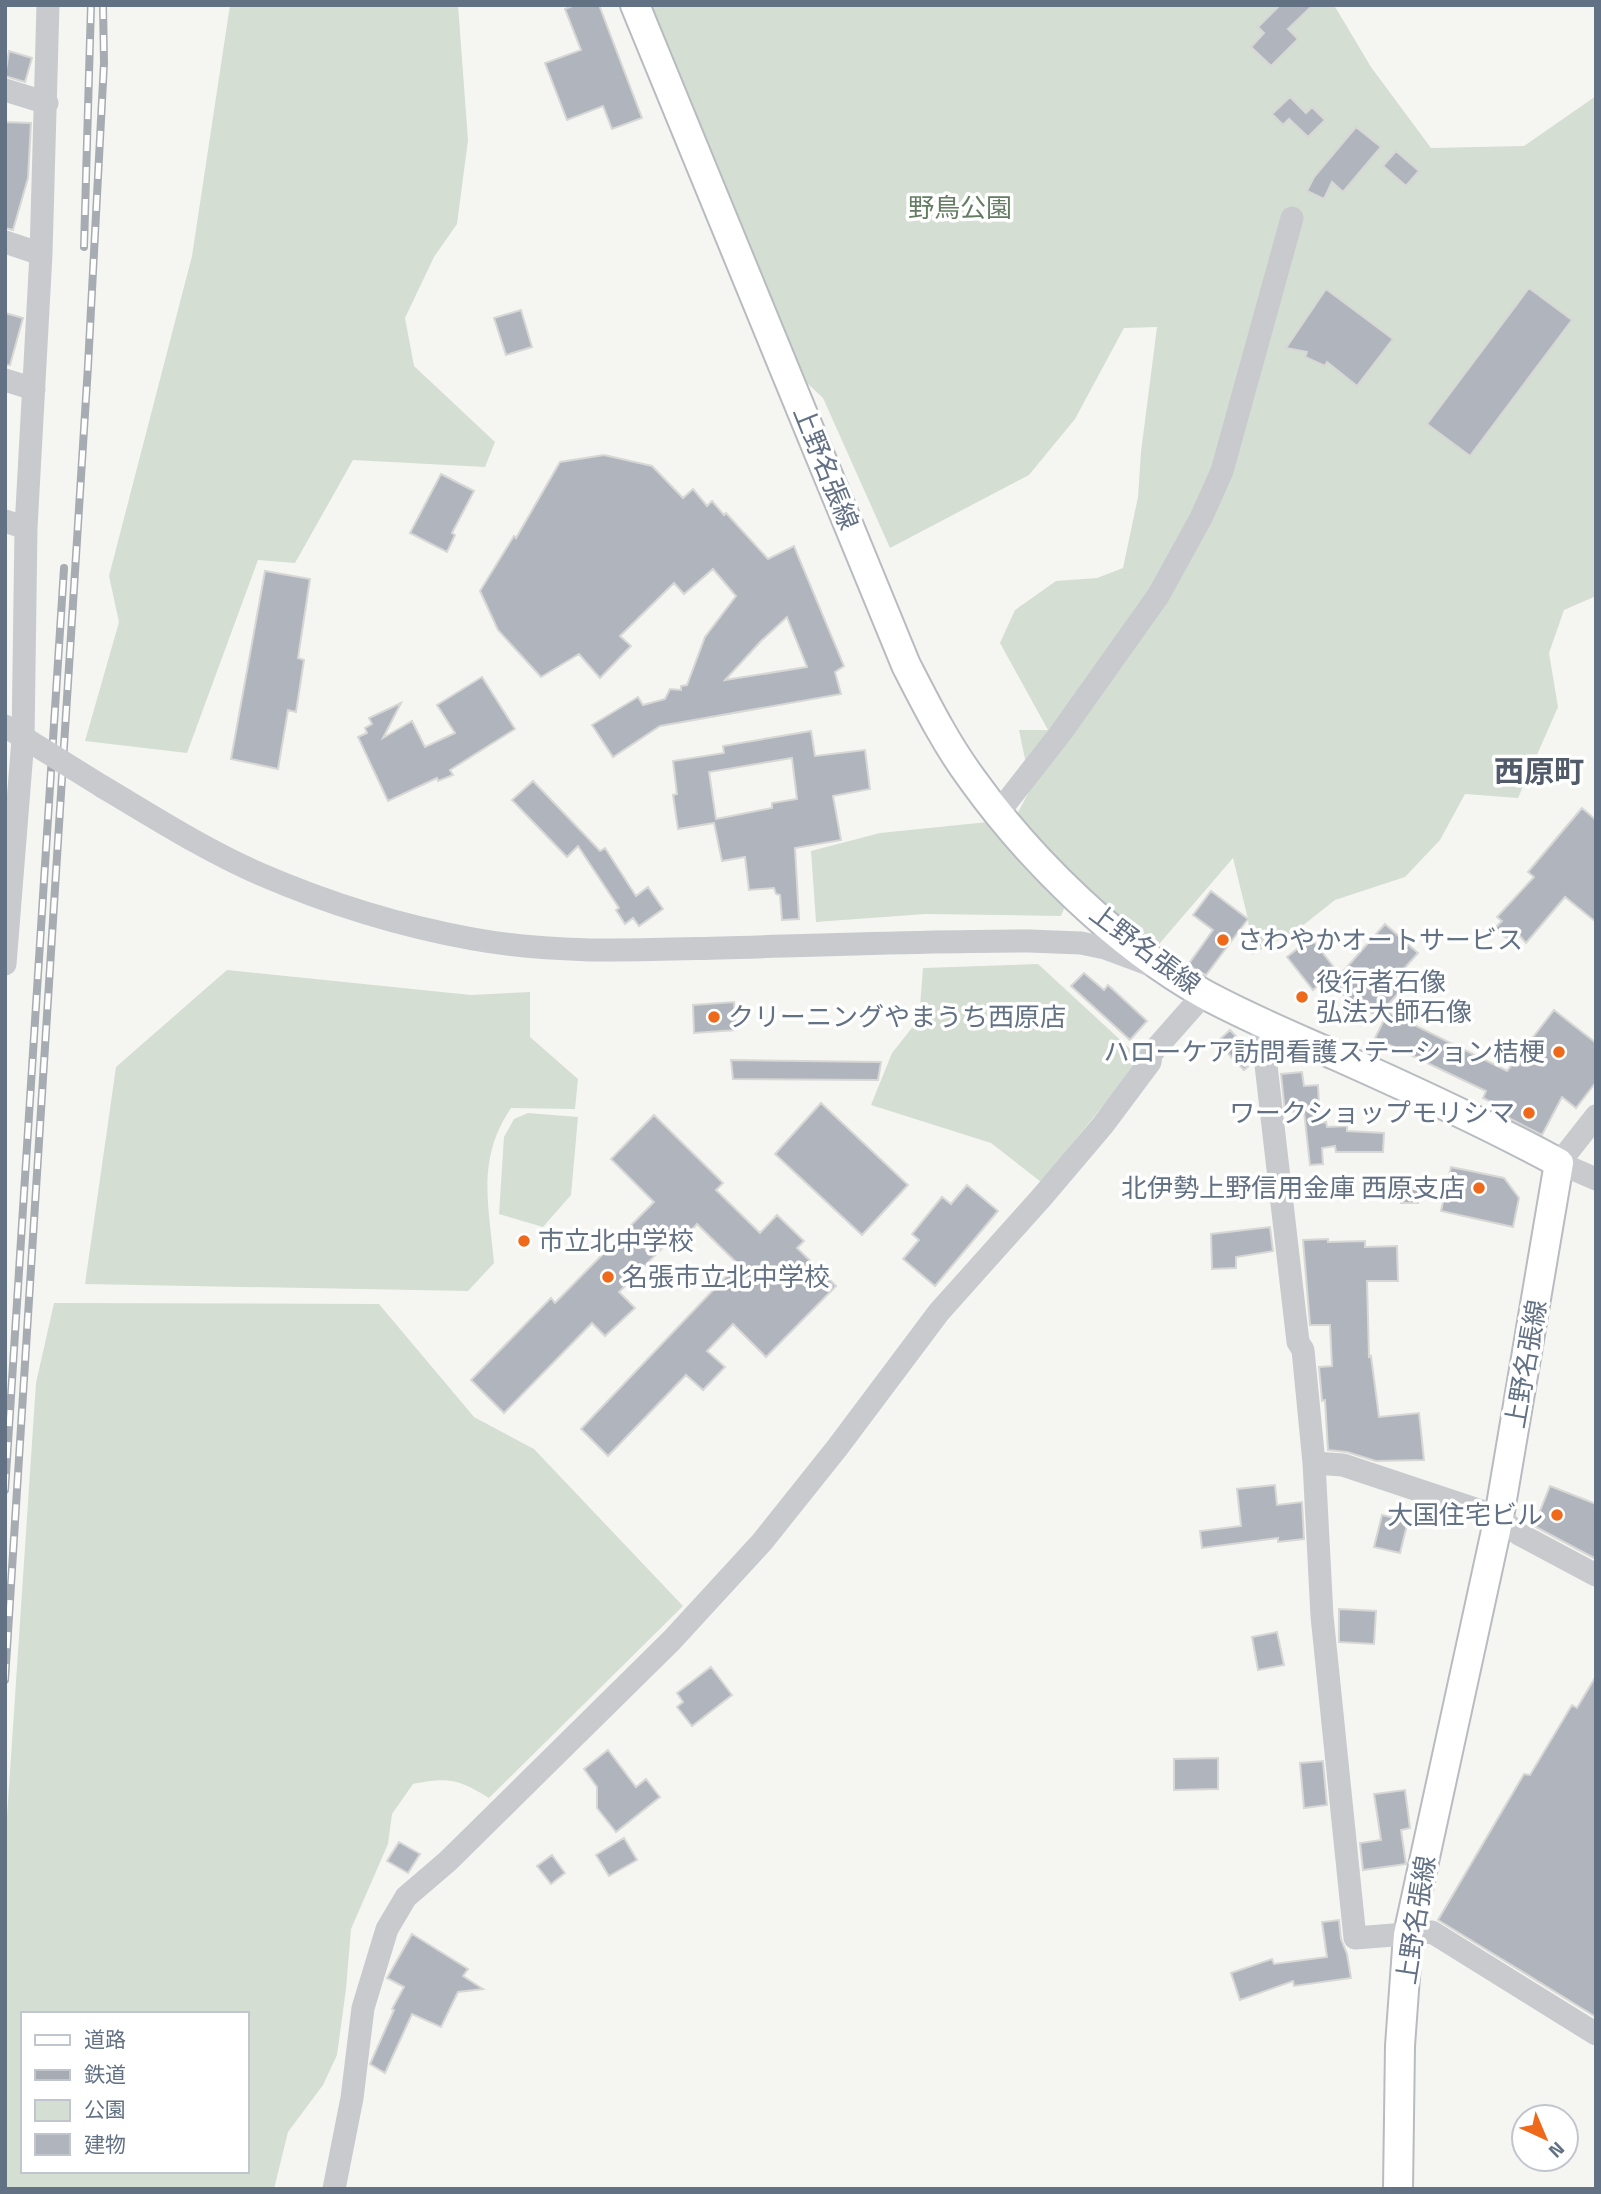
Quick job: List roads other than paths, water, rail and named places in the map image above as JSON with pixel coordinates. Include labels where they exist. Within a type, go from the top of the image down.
[{"type":"main road","name":"上野名張線","points":[[635,5],[906,665],[948,743],[998,813],[1074,895],[1111,928],[1167,971],[1204,994],[1261,1022],[1481,1121],[1559,1163],[1499,1517],[1408,1935],[1400,2046],[1398,2189]]},
{"type":"street","points":[[5,964],[11,796],[23,739],[15,671],[16,524],[34,389],[47,103],[48,5]]},
{"type":"street","points":[[5,90],[47,103]]},
{"type":"street","points":[[998,813],[1060,734],[1158,596],[1201,518],[1222,471],[1292,218]]},
{"type":"street","points":[[5,242],[40,254]]},
{"type":"street","points":[[5,380],[34,389]]},
{"type":"street","points":[[5,726],[208,848],[260,874],[356,910],[472,939],[558,949],[659,950],[940,942],[1081,943],[1104,948],[1167,971]]},
{"type":"street","points":[[334,2189],[352,2098],[363,2008],[387,1929],[406,1897],[448,1861],[672,1640],[762,1542],[837,1448],[939,1312],[1103,1125],[1150,1062],[1151,1054],[1204,994]]},
{"type":"street","points":[[1261,1022],[1298,1342],[1304,1350],[1314,1464],[1322,1616],[1355,1938],[1432,1932],[1596,2034]]},
{"type":"street","points":[[1596,1116],[1559,1163],[1596,1179]]},
{"type":"street","points":[[1314,1464],[1343,1465],[1499,1517],[1519,1534],[1596,1575]]},
{"type":"railway","points":[[84,247],[91,5]]},
{"type":"railway","points":[[5,1680],[88,366],[104,63],[103,5]]},
{"type":"railway","points":[[5,1490],[64,568]]},
{"type":"place","name":"さわやかオートサービス","points":[[1223,940]]},
{"type":"place","name":"役行者石像 弘法大師石像","points":[[1302,997]]},
{"type":"place","name":"クリーニングやまうち西原店","points":[[714,1017]]},
{"type":"place","name":"ハローケア訪問看護ステーション桔梗","points":[[1559,1052]]},
{"type":"place","name":"ワークショップモリシマ","points":[[1529,1113]]},
{"type":"place","name":"北伊勢上野信用金庫 西原支店","points":[[1479,1188]]},
{"type":"place","name":"市立北中学校","points":[[524,1241]]},
{"type":"place","name":"名張市立北中学校","points":[[608,1277]]},
{"type":"place","name":"大国住宅ビル","points":[[1557,1515]]},
{"type":"district","name":"西原町","points":[[1539,772]]},
{"type":"park label","name":"野鳥公園","points":[[960,208]]}]
